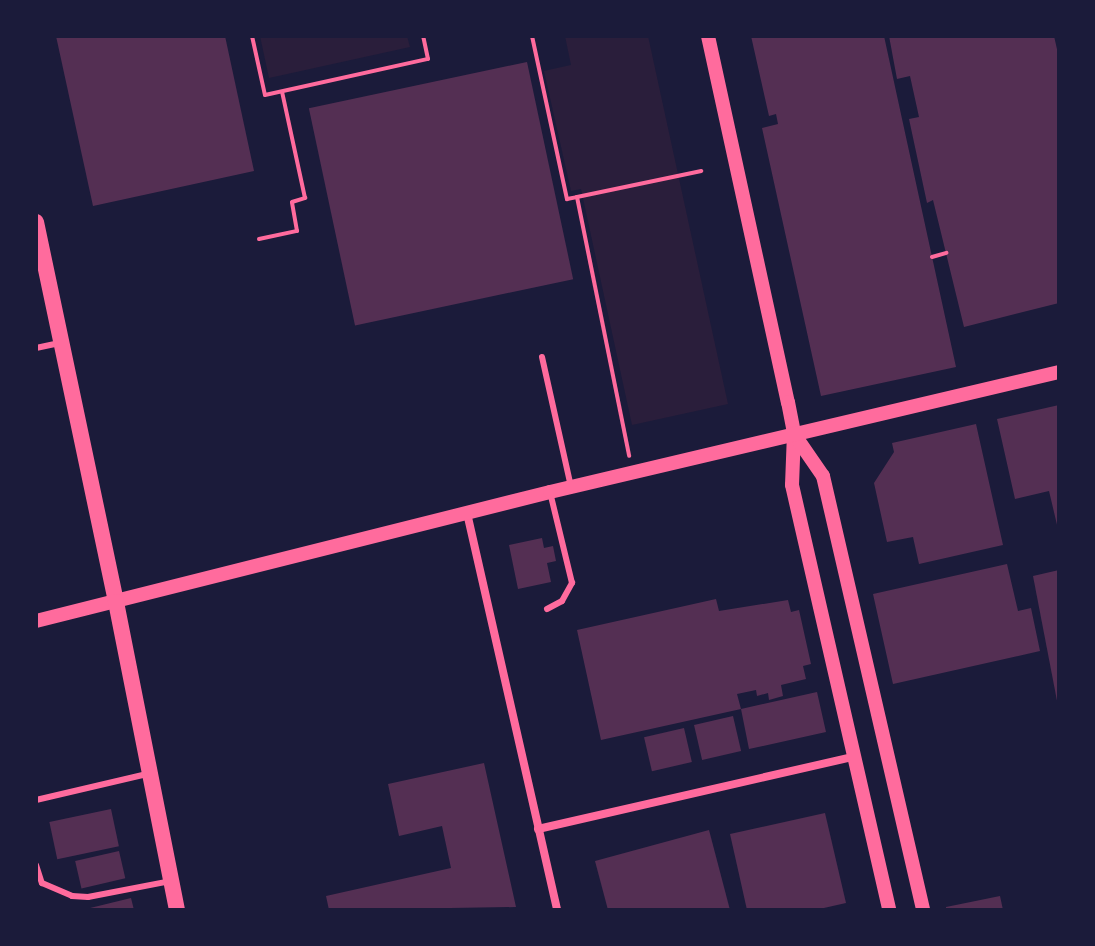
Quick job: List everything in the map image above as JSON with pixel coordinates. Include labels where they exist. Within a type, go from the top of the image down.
[{"type":"main road","points":[[36,222],[177,910]]},
{"type":"street","points":[[708,36],[794,433],[792,485],[889,910]]},
{"type":"street","points":[[36,621],[550,492],[1059,372]]},
{"type":"street","points":[[794,433],[823,476],[923,910]]},
{"type":"street","points":[[467,513],[557,910]]},
{"type":"street","points":[[538,829],[853,757]]},
{"type":"lane","points":[[36,348],[62,342]]},
{"type":"lane","points":[[542,357],[571,487]]},
{"type":"lane","points":[[547,609],[562,601],[572,583],[550,492]]},
{"type":"lane","points":[[36,800],[150,773]]},
{"type":"lane","points":[[36,865],[42,883],[72,896],[88,897],[171,881]]},
{"type":"path","points":[[252,36],[265,95],[428,59],[423,36]]},
{"type":"path","points":[[532,36],[567,199],[701,171]]},
{"type":"path","points":[[259,239],[297,231],[292,202],[305,198],[282,92]]},
{"type":"path","points":[[577,197],[632,474]]},
{"type":"path","points":[[932,257],[946,253]]},
{"type":"shaded area","points":[[260,36],[407,36],[410,47],[269,78]]},
{"type":"shaded area","points":[[565,36],[648,36],[728,404],[632,425],[581,189],[571,191],[544,71],[571,65]]},
{"type":"building","points":[[56,36],[225,36],[254,171],[93,206]]},
{"type":"building","points":[[751,36],[884,36],[956,367],[821,396],[762,128],[778,124],[776,114],[769,116]]},
{"type":"building","points":[[889,36],[1054,36],[1059,58],[1059,303],[964,327],[933,200],[927,203],[909,119],[919,117],[910,76],[897,79]]},
{"type":"building","points":[[527,62],[573,279],[355,326],[309,108]]},
{"type":"building","points":[[1059,405],[1058,529],[1049,491],[1015,499],[997,419]]},
{"type":"building","points":[[976,424],[1003,545],[919,564],[913,537],[887,542],[874,483],[894,452],[892,443]]},
{"type":"building","points":[[542,538],[544,548],[553,546],[556,561],[547,563],[551,582],[518,589],[509,545]]},
{"type":"building","points":[[1007,564],[1018,611],[1031,608],[1040,651],[893,684],[873,594]]},
{"type":"building","points":[[1059,570],[1059,706],[1058,706],[1033,576]]},
{"type":"building","points":[[716,599],[719,611],[788,600],[791,612],[799,610],[811,664],[803,666],[806,679],[781,685],[783,696],[769,700],[768,693],[757,696],[756,690],[737,694],[741,709],[601,740],[577,630]]},
{"type":"building","points":[[817,692],[826,732],[749,749],[741,709]]},
{"type":"building","points":[[733,716],[741,751],[702,760],[694,725]]},
{"type":"building","points":[[684,728],[692,762],[652,771],[644,737]]},
{"type":"building","points":[[484,763],[516,907],[329,910],[326,896],[451,868],[442,826],[399,836],[388,784]]},
{"type":"building","points":[[111,809],[119,846],[57,859],[49,822]]},
{"type":"building","points":[[825,813],[846,903],[815,910],[747,910],[730,834]]},
{"type":"building","points":[[709,830],[730,910],[608,910],[595,861]]},
{"type":"building","points":[[119,851],[125,878],[81,888],[75,861]]},
{"type":"building","points":[[1000,896],[1003,910],[946,910],[946,907]]},
{"type":"building","points":[[131,898],[134,910],[86,909]]}]
